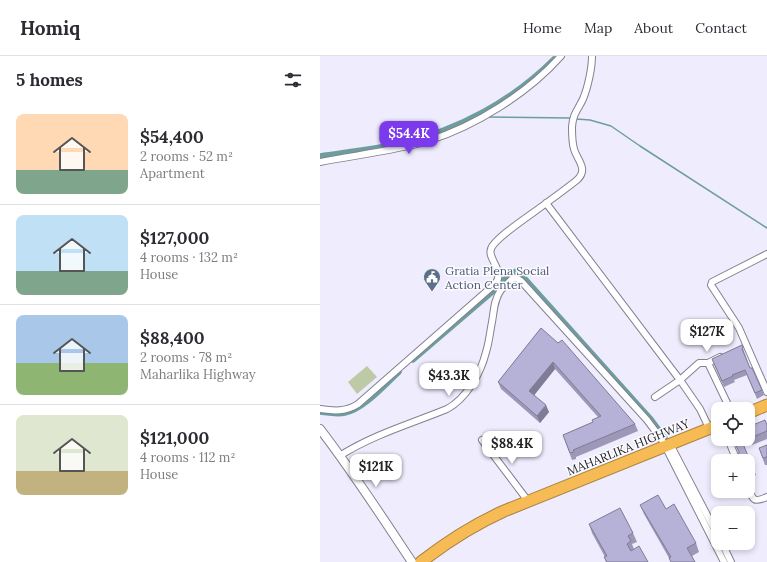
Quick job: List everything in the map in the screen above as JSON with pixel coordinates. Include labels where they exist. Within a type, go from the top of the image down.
[{"type":"highway","points":[[755,410],[767,405]]},
{"type":"highway","name":"MAHARLIKA HIGHWAY","points":[[421,562],[442,546],[480,522],[528,501],[711,428]]},
{"type":"street","points":[[320,162],[402,147],[429,140],[454,131],[477,120],[514,97],[542,75],[562,56]]},
{"type":"street","points":[[320,409],[340,411],[358,404],[495,284],[498,274],[490,253],[491,248],[504,234],[578,178],[582,172],[581,164],[574,148],[572,123],[575,113],[586,92],[592,56]]},
{"type":"street","points":[[546,203],[711,423]]},
{"type":"street","points":[[767,254],[711,284],[711,287],[736,322],[767,392]]},
{"type":"street","points":[[341,455],[379,435],[447,410],[463,397],[475,378],[484,359],[488,346],[498,293],[507,283],[516,278],[521,281],[668,445],[711,523]]},
{"type":"street","points":[[495,284],[501,290]]},
{"type":"street","points":[[740,347],[746,344]]},
{"type":"street","points":[[655,397],[680,380],[698,363],[708,363],[727,353]]},
{"type":"street","points":[[708,363],[727,402]]},
{"type":"street","points":[[320,429],[363,486],[412,562]]},
{"type":"street","points":[[482,440],[528,501]]},
{"type":"street","points":[[668,445],[724,562]]},
{"type":"street","points":[[753,498],[759,500],[767,497]]},
{"type":"street","points":[[726,550],[732,562]]},
{"type":"green space","points":[[367,366],[377,377],[357,394],[348,382]]},
{"type":"building","points":[[541,328],[558,343],[562,340],[635,424],[573,450],[574,452],[570,453],[563,435],[593,422],[592,420],[601,416],[553,362],[529,391],[546,405],[537,416],[498,382]]},
{"type":"building","points":[[742,345],[742,349],[750,368],[752,368],[762,390],[755,393],[745,370],[722,381],[712,359]]},
{"type":"building","points":[[765,420],[767,431],[755,436],[755,424]]},
{"type":"building","points":[[767,445],[767,457],[763,458],[759,448]]},
{"type":"building","points":[[736,446],[744,446],[747,454],[739,454]]},
{"type":"building","points":[[658,495],[666,509],[674,504],[696,543],[687,548],[695,562],[671,562],[669,558],[671,557],[640,505]]},
{"type":"building","points":[[620,508],[633,533],[628,536],[631,541],[627,544],[631,551],[639,546],[648,562],[607,562],[604,557],[607,556],[589,524]]},
{"type":"waterway","points":[[320,156],[401,143],[423,137],[464,122],[484,112],[521,88],[554,59]]},
{"type":"waterway","points":[[488,117],[571,118]]},
{"type":"waterway","points":[[576,119],[590,120],[611,126],[767,228]]},
{"type":"waterway","points":[[499,285],[510,273],[516,271],[520,273],[650,418],[665,438]]},
{"type":"waterway","points":[[413,360],[496,289]]},
{"type":"waterway","points":[[320,412],[339,414],[352,411],[374,396],[399,372]]},
{"type":"waterway","points":[[710,528],[727,562]]},
{"type":"place","name":"Gratia Plena Social Action Center","points":[[432,292]]}]
